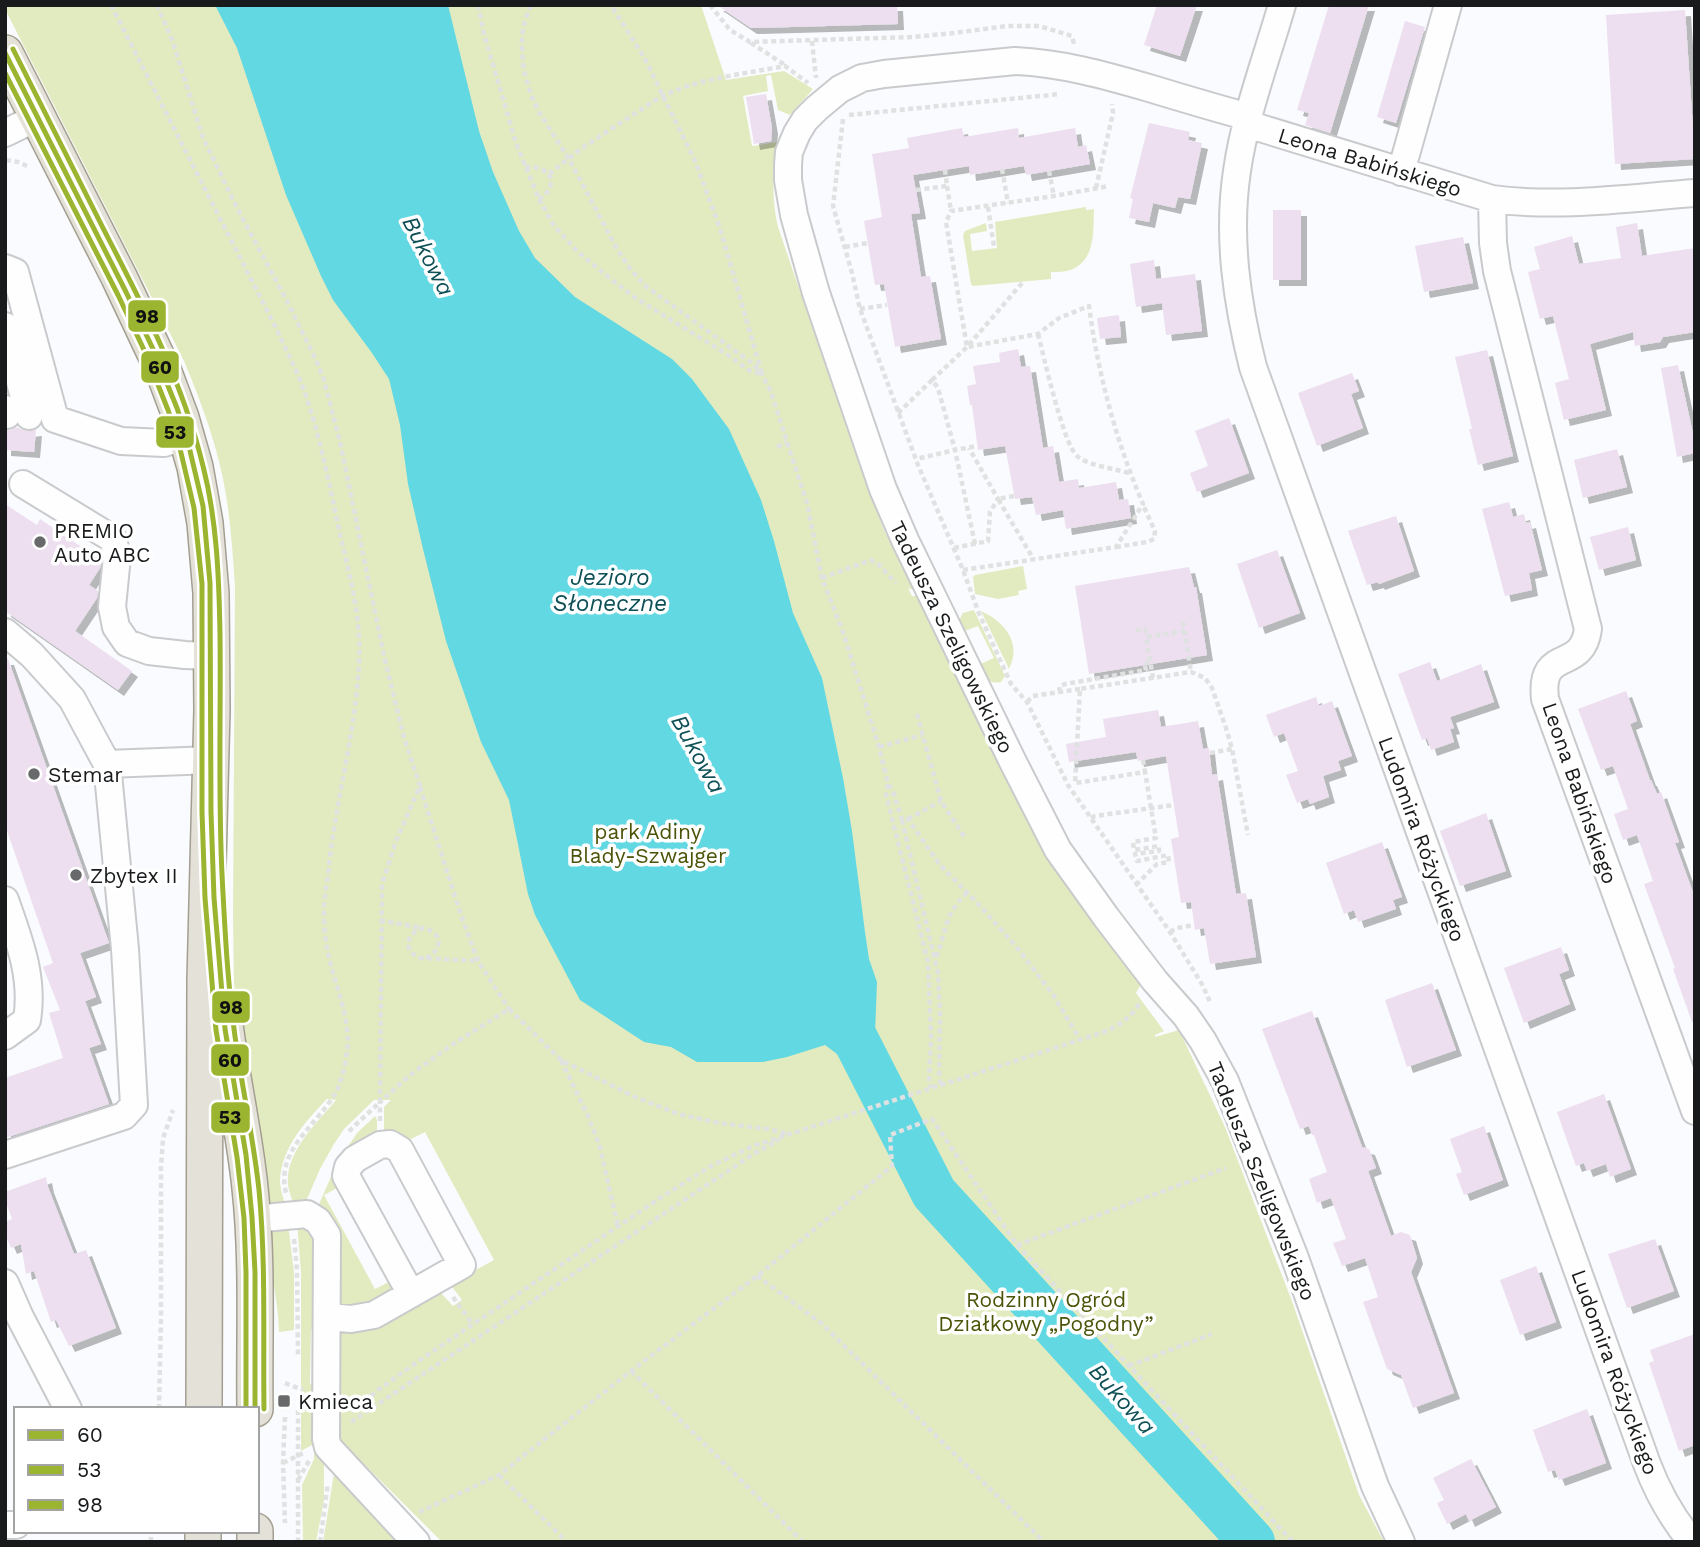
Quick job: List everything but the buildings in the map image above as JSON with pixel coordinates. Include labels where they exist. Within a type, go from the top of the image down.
[{"type":"main road","points":[[5,52],[163,370],[195,467],[205,523],[209,559],[212,656],[212,760],[205,992],[204,1407]]},
{"type":"main road","points":[[211,812],[224,1015],[250,1185],[275,1405]]},
{"type":"street","name":"Ludomira Różyckiego","points":[[1282,5],[1248,121],[1237,172],[1234,205],[1233,244],[1238,293],[1253,367],[1647,1464],[1664,1502],[1692,1542]]},
{"type":"street","points":[[1402,172],[1448,5]]},
{"type":"street","name":"Tadeusza Szeligowskiego","points":[[1248,121],[1109,76],[1067,66],[1015,61],[884,74],[862,78],[840,89],[805,120],[789,152],[788,180],[796,224],[816,293],[883,489],[897,522],[1058,850],[1155,981],[1186,1016],[1225,1081],[1295,1258],[1375,1486],[1401,1542]]},
{"type":"street","points":[[5,133],[38,117]]},
{"type":"street","name":"Leona Babińskiego","points":[[1248,121],[1492,199],[1515,202],[1571,201],[1695,193]]},
{"type":"street","name":"Leona Babińskiego","points":[[1492,199],[1494,259],[1588,629],[1582,648],[1574,656],[1549,669],[1545,677],[1545,699],[1695,1111]]},
{"type":"street","points":[[5,268],[15,272],[20,415]]},
{"type":"street","points":[[5,326],[20,415]]},
{"type":"street","points":[[20,415],[121,442],[164,443],[186,436]]},
{"type":"street","points":[[23,484],[113,539],[117,556],[112,607],[116,627],[127,643],[149,651],[212,656]]},
{"type":"street","points":[[5,632],[32,655],[72,699],[107,764],[125,949],[134,1105],[124,1116],[5,1155]]},
{"type":"street","points":[[107,764],[212,760]]},
{"type":"street","points":[[5,900],[24,954],[30,1001],[27,1020],[5,1036]]},
{"type":"street","points":[[328,1317],[351,1319],[374,1315],[411,1294],[439,1278],[462,1265],[400,1150],[390,1144],[380,1145],[355,1159],[348,1167],[346,1177],[411,1294]]},
{"type":"street","points":[[253,1219],[307,1214],[318,1221],[327,1235],[327,1443],[416,1542]]},
{"type":"street","points":[[5,1283],[13,1317],[67,1407]]},
{"type":"path","points":[[111,5],[272,320],[302,386],[317,435],[353,590],[359,663],[324,909],[327,950],[347,1029],[348,1048],[338,1090],[295,1143],[286,1169],[284,1185],[291,1215],[297,1270],[298,1362]]},
{"type":"path","points":[[157,5],[173,42],[204,138],[324,380],[340,442],[384,656],[403,734],[478,961],[509,1009],[561,1060],[633,1096],[678,1114],[789,1134]]},
{"type":"path","points":[[478,5],[516,143],[539,199],[554,226],[579,253],[617,284],[750,371],[762,374]]},
{"type":"path","points":[[531,5],[522,35],[524,71],[531,95],[617,249],[636,277],[653,292],[752,363],[762,374]]},
{"type":"path","points":[[611,5],[664,95],[713,207],[762,374],[771,392],[807,503],[822,578],[844,635],[888,783],[905,819],[936,958],[940,990],[941,1085]]},
{"type":"path","points":[[750,42],[817,89],[812,41]]},
{"type":"path","points":[[549,174],[664,95],[694,84],[785,66]]},
{"type":"path","points":[[1096,188],[1113,113],[1112,97]]},
{"type":"path","points":[[843,116],[833,206],[860,309],[916,459],[978,611],[1011,684],[1027,702],[1068,785],[1170,932],[1211,1004]]},
{"type":"path","points":[[5,160],[27,165],[33,178]]},
{"type":"path","points":[[526,167],[536,166],[545,169],[549,174],[548,193],[539,199]]},
{"type":"path","points":[[1002,169],[1008,204]]},
{"type":"path","points":[[945,170],[951,211],[946,222],[967,347]]},
{"type":"path","points":[[1049,171],[1054,196]]},
{"type":"path","points":[[916,190],[947,186]]},
{"type":"path","points":[[951,211],[1109,186]]},
{"type":"path","points":[[988,206],[994,247]]},
{"type":"path","points":[[845,247],[868,243]]},
{"type":"path","points":[[898,412],[967,347],[1023,282]]},
{"type":"path","points":[[860,309],[887,305]]},
{"type":"path","points":[[963,570],[1147,542],[1154,539],[1155,531],[1130,474],[1110,411],[1096,355],[1089,306],[1059,318],[1038,334],[967,347]]},
{"type":"path","points":[[1038,334],[1064,427],[1076,455],[1130,474]]},
{"type":"path","points":[[932,380],[939,388],[975,544]]},
{"type":"path","points":[[777,447],[787,442]]},
{"type":"path","points":[[916,459],[977,446]]},
{"type":"path","points":[[969,448],[1034,560]]},
{"type":"path","points":[[954,548],[988,541],[990,512],[998,499],[1014,496]]},
{"type":"path","points":[[1116,547],[1143,504]]},
{"type":"path","points":[[822,578],[867,562]]},
{"type":"path","points":[[1183,622],[1191,672]]},
{"type":"path","points":[[1136,630],[1145,629],[1153,678]]},
{"type":"path","points":[[1146,637],[1185,631]]},
{"type":"path","points":[[1060,692],[1059,687],[1065,684],[1146,670],[1144,663],[1150,662]]},
{"type":"path","points":[[1027,702],[1032,696],[1191,672],[1205,678],[1212,688],[1232,749],[1248,835]]},
{"type":"path","points":[[1075,783],[1080,689]]},
{"type":"path","points":[[916,714],[939,786],[941,801],[962,828],[964,838]]},
{"type":"path","points":[[879,747],[922,735]]},
{"type":"path","points":[[1210,753],[1232,749]]},
{"type":"path","points":[[1136,885],[1157,864],[1172,862],[1168,855],[1137,861],[1135,854],[1159,851],[1159,846],[1134,850],[1133,842],[1157,838],[1143,760]]},
{"type":"path","points":[[1068,785],[1145,772]]},
{"type":"path","points":[[888,783],[886,794],[928,962],[931,1038],[929,1078],[932,1088]]},
{"type":"path","points":[[380,1102],[382,884],[405,816],[420,786]]},
{"type":"path","points":[[905,819],[941,801]]},
{"type":"path","points":[[1091,818],[1174,805]]},
{"type":"path","points":[[905,819],[940,865],[1026,959],[1054,996],[1080,1040]]},
{"type":"path","points":[[936,958],[951,912],[967,893]]},
{"type":"path","points":[[380,920],[432,931],[438,939],[438,949],[426,958]]},
{"type":"path","points":[[1170,932],[1194,925]]},
{"type":"path","points":[[423,928],[413,932],[408,940],[412,954],[416,957],[478,961]]},
{"type":"path","points":[[944,930],[951,933]]},
{"type":"path","points":[[320,1542],[328,1486],[327,1443],[352,1410],[663,1196],[711,1166],[753,1146],[1120,1025],[1137,1009],[1155,981]]},
{"type":"path","points":[[343,1141],[348,1131],[410,1075],[509,1009]]},
{"type":"path","points":[[561,1060],[600,1147],[618,1227]]},
{"type":"path","points":[[159,1407],[161,1168],[163,1138],[177,1098]]},
{"type":"path","points":[[398,1522],[499,1475],[757,1276],[892,1166],[890,1135],[932,1119],[1017,1245],[1293,1542]]},
{"type":"path","points":[[297,1481],[304,1467],[327,1443],[363,1413],[486,1334],[755,1153],[789,1134]]},
{"type":"path","points":[[1017,1245],[1226,1168]]},
{"type":"path","points":[[757,1276],[821,1323],[1044,1542]]},
{"type":"path","points":[[439,1278],[473,1325]]},
{"type":"path","points":[[1129,1366],[1212,1334]]},
{"type":"path","points":[[265,1534],[283,1463],[275,1405],[286,1371]]},
{"type":"path","points":[[631,1371],[803,1542]]},
{"type":"path","points":[[298,1375],[298,1542]]},
{"type":"path","points":[[283,1463],[297,1457]]},
{"type":"path","points":[[499,1475],[567,1542]]},
{"type":"green space","name":"park Adiny Blady-Szwajger","points":[[5,5],[701,5],[726,80],[784,71],[813,89],[790,115],[778,110],[771,75],[766,76],[768,91],[743,96],[752,146],[778,142],[774,206],[778,227],[883,528],[913,590],[908,588],[912,596],[916,596],[997,762],[1049,859],[1081,907],[1141,984],[1136,993],[1164,1031],[1155,1037],[1179,1030],[1225,1127],[1293,1304],[1359,1495],[1384,1542],[442,1542],[346,1446],[324,1461],[324,1500],[316,1542],[303,1542],[302,1485],[314,1459],[314,1444],[301,1451],[301,1272],[297,1223],[314,1230],[321,1321],[311,1330],[312,1385],[313,1366],[333,1367],[335,1336],[340,1331],[438,1290],[453,1306],[462,1300],[450,1284],[494,1260],[425,1132],[407,1141],[384,1139],[384,1107],[391,1100],[374,1100],[344,1129],[320,1169],[304,1206],[294,1206],[288,1185],[288,1173],[304,1139],[336,1100],[327,1099],[303,1126],[285,1157],[280,1180],[286,1208],[280,1209],[264,1198],[240,1047],[234,990],[235,587],[231,530],[223,478],[209,427],[184,361]]},
{"type":"green space","points":[[1086,207],[1086,210],[1094,209],[1092,243],[1086,258],[1073,269],[1051,272],[1051,279],[973,286],[971,284],[963,235],[965,231],[986,223],[987,231],[970,234],[972,251],[997,248],[995,222]]},
{"type":"green space","points":[[1023,566],[1027,589],[1018,591],[1019,595],[998,599],[975,594],[975,575]]},
{"type":"green space","points":[[974,610],[1005,676],[1001,682],[989,681],[978,665],[994,658],[978,626],[962,632],[961,615]]},
{"type":"green space","points":[[981,611],[997,621],[1009,634],[1013,659],[1009,669]]},
{"type":"green space","points":[[375,1116],[377,1140],[341,1186],[324,1195],[375,1289],[393,1280],[394,1288],[390,1297],[339,1310],[316,1211],[337,1163],[357,1133]]},
{"type":"green space","points":[[288,1224],[294,1272],[294,1330],[279,1332],[268,1237],[274,1230]]},
{"type":"green space","points":[[335,1467],[400,1542],[323,1542]]},
{"type":"water","name":"Jezioro Słoneczne","points":[[215,5],[448,5],[479,131],[493,172],[519,231],[535,258],[575,297],[672,359],[692,379],[729,429],[761,500],[793,613],[822,678],[852,831],[869,959],[877,982],[875,1034],[868,1047],[877,1076],[866,1079],[857,1064],[825,1045],[763,1062],[697,1062],[671,1047],[644,1042],[580,1000],[535,915],[528,894],[509,800],[481,742],[446,641],[408,484],[400,425],[389,379],[333,300],[321,276],[286,195],[237,48]]},
{"type":"waterway","name":"Bukowa","points":[[846,1021],[934,1193],[1252,1542]]},
{"type":"transit line","name":"98","points":[[13,49],[161,346],[185,405],[208,487],[219,592],[220,814],[226,940],[234,1028],[259,1190],[263,1272],[264,1409]]},
{"type":"transit line","name":"60","points":[[5,53],[153,349],[187,438],[203,506],[210,583],[214,898],[225,1029],[246,1155],[252,1217],[255,1272],[255,1407]]},
{"type":"transit line","name":"53","points":[[5,73],[145,352],[178,440],[194,508],[202,584],[202,812],[205,898],[216,1030],[244,1218],[246,1407]]},
{"type":"place","name":"PREMIO Auto ABC","points":[[40,542]]},
{"type":"place","name":"Stemar","points":[[34,774]]},
{"type":"place","name":"Zbytex II","points":[[76,875]]},
{"type":"place","name":"Kmieca","points":[[284,1401]]},
{"type":"park label","name":"Rodzinny Ogród Działkowy „Pogodny”","points":[[1046,1311]]}]
